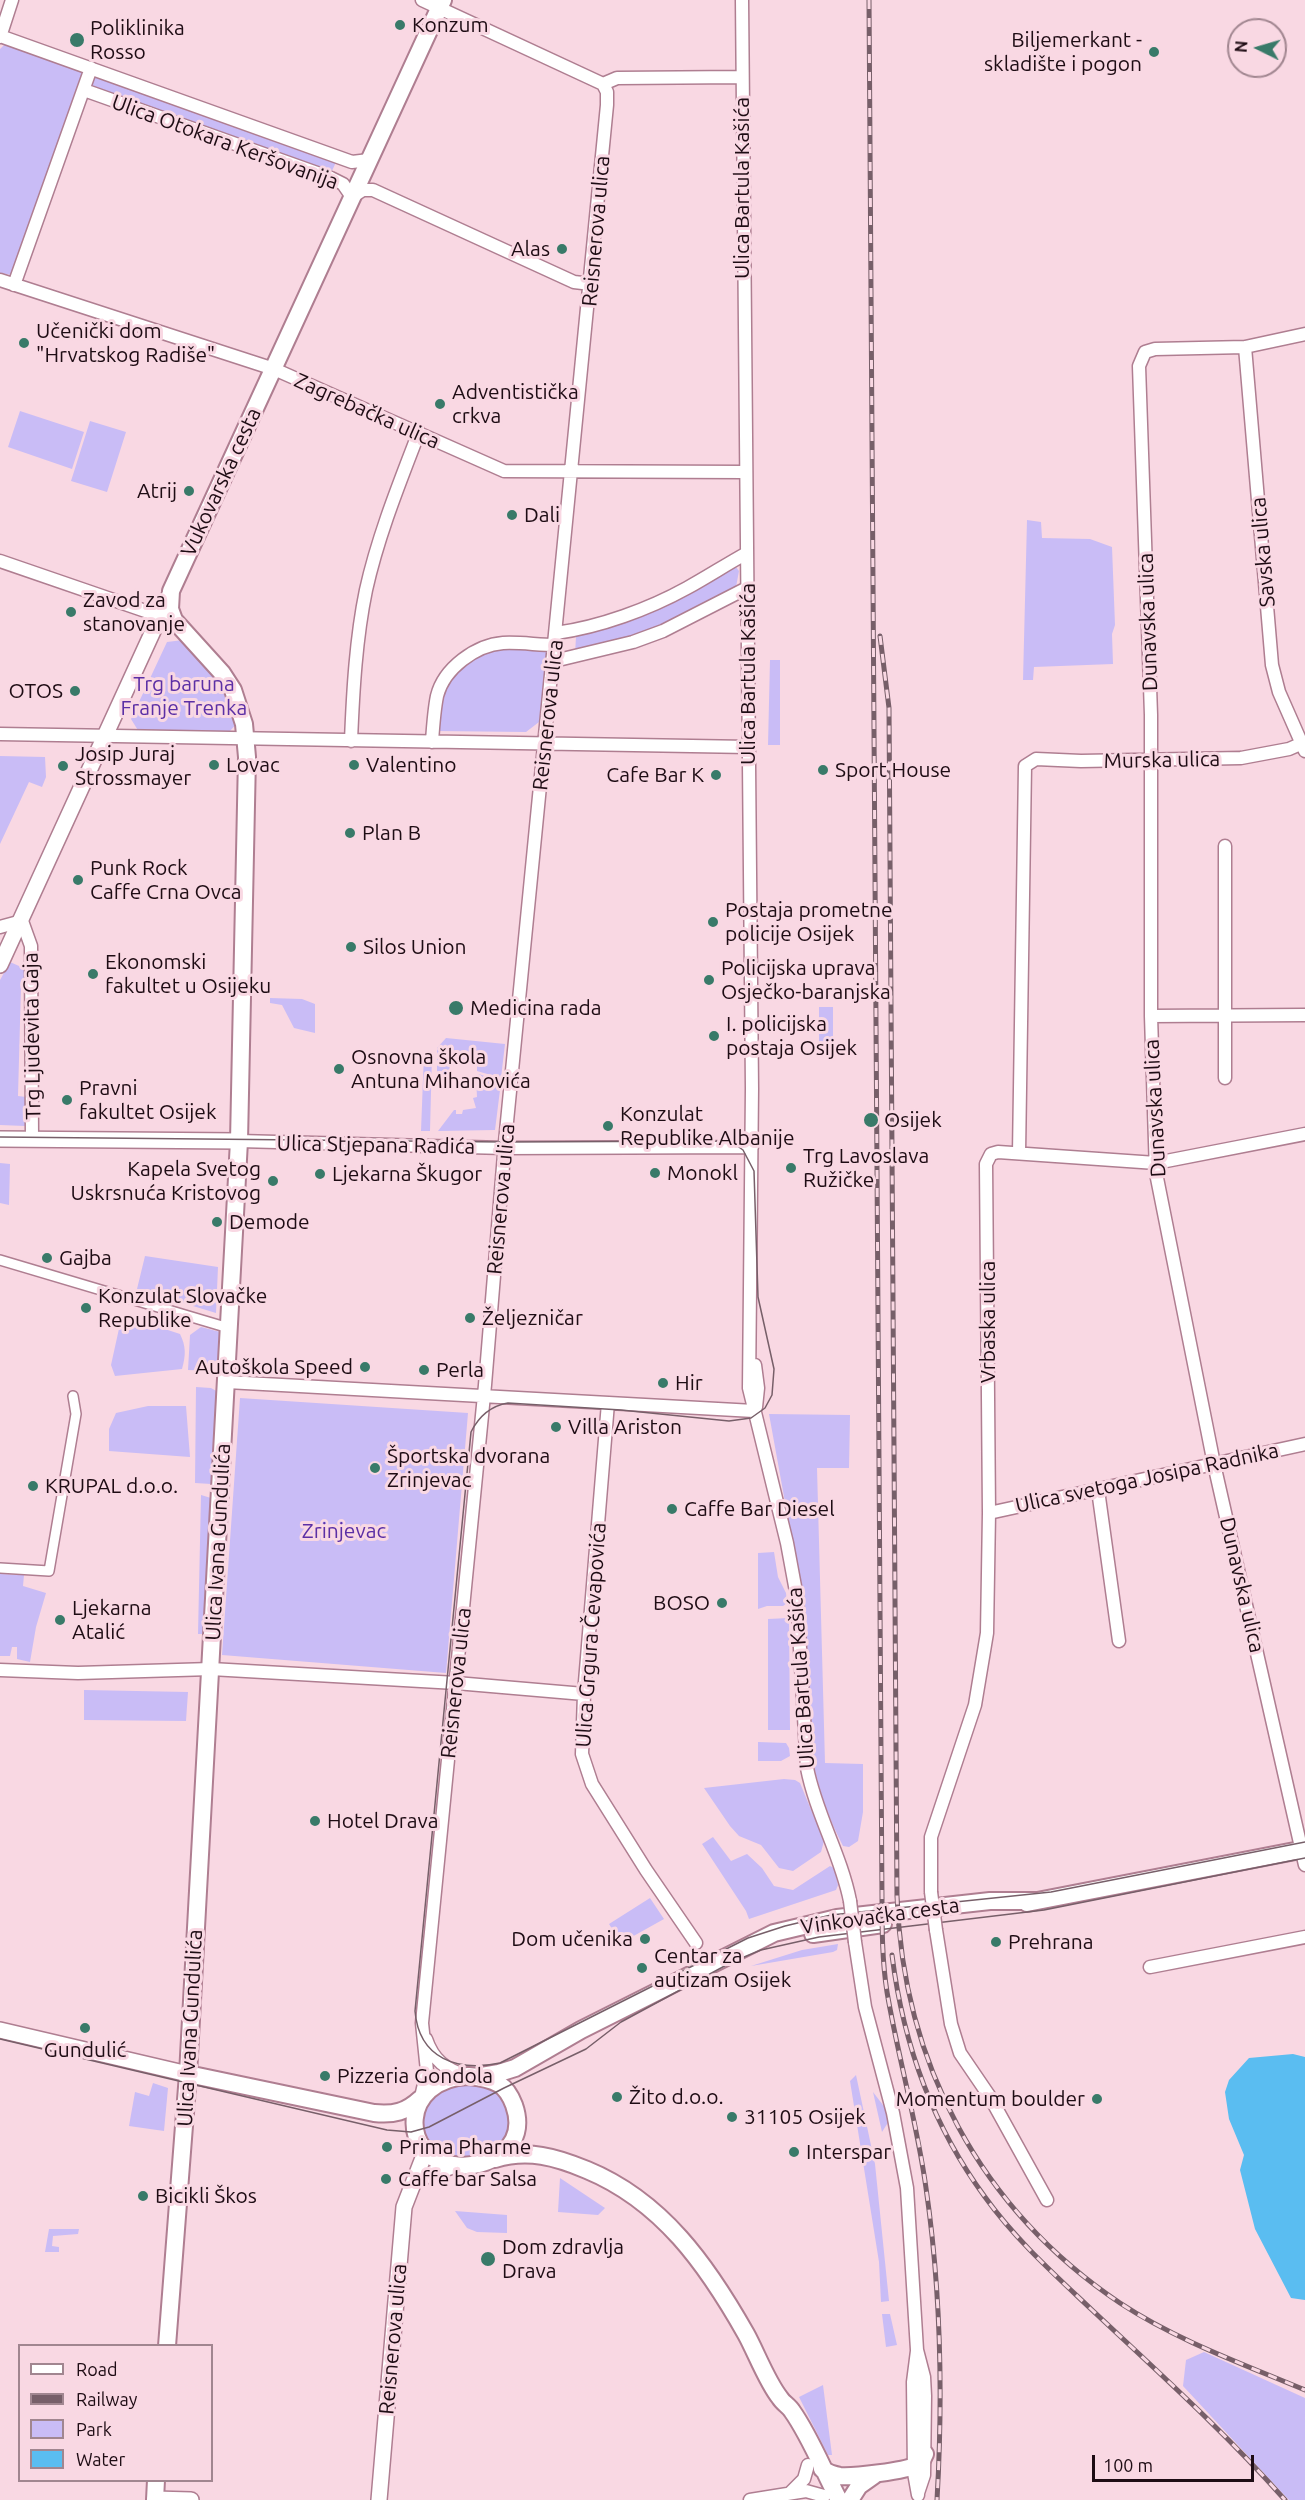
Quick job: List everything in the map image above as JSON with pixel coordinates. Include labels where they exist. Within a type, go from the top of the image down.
[{"type":"main road","name":"Vukovarska cesta","points":[[171,591],[441,4]]},
{"type":"main road","name":"Ulica Ivana Gundulića","points":[[167,2344],[188,2074],[239,1141],[246,738],[241,712],[229,683],[177,625],[171,615],[171,591]]},
{"type":"main road","name":"Vinkovačka cesta","points":[[472,2077],[506,2072],[581,2030],[728,1956],[763,1945],[823,1932],[976,1913],[1304,1855]]},
{"type":"main road","name":"Vinkovačka cesta","points":[[513,2103],[516,2082],[533,2057]]},
{"type":"main road","points":[[188,2074],[374,2113],[398,2113],[420,2099],[438,2082],[452,2078],[472,2077],[490,2080],[502,2086],[513,2103],[517,2123],[526,2142],[541,2154],[600,2176],[621,2187],[650,2208],[695,2253],[724,2297],[780,2398],[783,2417],[815,2467],[830,2499]]},
{"type":"main road","points":[[420,2099],[415,2119],[420,2142]]},
{"type":"main road","points":[[374,2113],[401,2125],[438,2160],[455,2165],[480,2164],[514,2154],[541,2154]]},
{"type":"main road","points":[[495,2159],[508,2148],[515,2136],[517,2123]]},
{"type":"main road","points":[[815,2467],[830,2474],[842,2476],[877,2474],[920,2460]]},
{"type":"main road","points":[[850,2500],[859,2486],[877,2474]]},
{"type":"main road","points":[[151,2500],[156,2482]]},
{"type":"street","points":[[0,36],[12,0]]},
{"type":"street","points":[[422,0],[441,4],[603,84],[617,78],[742,77]]},
{"type":"street","name":"Ulica Bartula Kašića","points":[[741,0],[752,1147],[749,1388],[785,1534],[797,1597],[807,1768],[813,1795],[837,1854],[850,1901],[861,1986],[893,2113],[907,2188],[917,2350],[913,2370],[920,2460],[917,2497]]},
{"type":"street","name":"Ulica Otokara Keršovanija","points":[[0,36],[352,162],[369,160]]},
{"type":"street","points":[[14,285],[91,68]]},
{"type":"street","name":"Reisnerova ulica","points":[[420,2099],[427,2071],[422,2023],[608,97],[603,84]]},
{"type":"street","name":"Ulica Otokara Keršovanija","points":[[84,90],[332,178],[343,184],[352,197],[363,190],[373,190],[574,282],[591,284]]},
{"type":"street","name":"Zagrebačka ulica","points":[[0,280],[274,369],[419,432],[467,457],[504,471],[745,472]]},
{"type":"street","points":[[1245,347],[1305,334]]},
{"type":"street","name":"Dunavska ulica","points":[[1245,347],[1155,349],[1145,352],[1139,366],[1151,761],[1151,1016],[1155,1163],[1214,1464],[1304,1855]]},
{"type":"street","name":"Savska ulica","points":[[1245,347],[1272,665],[1279,692],[1304,745]]},
{"type":"street","points":[[351,741],[366,591],[391,505],[419,432]]},
{"type":"street","points":[[432,742],[440,688],[455,668],[474,652],[486,645],[556,639],[685,590],[747,553]]},
{"type":"street","points":[[0,561],[160,616]]},
{"type":"street","points":[[554,661],[640,640],[663,631],[747,588]]},
{"type":"street","name":"Vukovarska cesta","points":[[0,965],[171,591]]},
{"type":"street","points":[[0,734],[749,747]]},
{"type":"street","name":"Murska ulica","points":[[1019,1153],[1024,772],[1028,762],[1036,759],[1151,761],[1241,758],[1304,745]]},
{"type":"street","points":[[1225,846],[1223,1016],[1225,1078]]},
{"type":"street","name":"Trg Ljudevita Gaja","points":[[0,927],[22,921],[30,938],[33,964],[32,1140]]},
{"type":"street","points":[[1151,1016],[1305,1015]]},
{"type":"street","points":[[1019,1153],[1155,1163],[1305,1136]]},
{"type":"street","name":"Ulica Stjepana Radića","points":[[0,1139],[239,1141],[505,1148],[752,1147]]},
{"type":"street","name":"Vrbaska ulica","points":[[1019,1153],[994,1153],[988,1157],[986,1164],[989,1512],[987,1633],[975,1705],[931,1837],[931,1893],[951,2024],[960,2053],[990,2097],[1047,2200]]},
{"type":"street","points":[[0,1260],[222,1326]]},
{"type":"street","points":[[227,1382],[754,1411]]},
{"type":"street","points":[[0,1568],[49,1571],[76,1414],[73,1396]]},
{"type":"street","name":"Ulica Grgura Čevapovića","points":[[608,1403],[584,1694],[582,1754],[589,1776],[646,1870],[696,1943]]},
{"type":"street","name":"Ulica svetoga Josipa Radnika","points":[[989,1512],[1305,1444]]},
{"type":"street","points":[[1098,1490],[1119,1641]]},
{"type":"street","points":[[0,1670],[78,1673],[211,1669],[456,1683],[584,1694]]},
{"type":"street","points":[[1150,1967],[1305,1937]]},
{"type":"street","points":[[422,2023],[429,2048],[437,2060],[449,2070],[472,2077]]},
{"type":"street","points":[[0,2030],[188,2074]]},
{"type":"street","name":"Reisnerova ulica","points":[[379,2500],[404,2207],[423,2158],[420,2142]]},
{"type":"street","points":[[415,2180],[455,2165]]},
{"type":"street","points":[[791,2492],[815,2467]]},
{"type":"street","points":[[750,2500],[791,2492],[812,2492],[830,2499]]},
{"type":"street","points":[[151,2500],[191,2500]]},
{"type":"green space","points":[[6,43],[84,70],[12,275],[0,273],[0,49]]},
{"type":"green space","points":[[96,72],[337,160],[331,173],[90,88]]},
{"type":"green space","points":[[20,411],[84,432],[72,469],[8,447]]},
{"type":"green space","points":[[90,421],[126,432],[107,492],[71,481]]},
{"type":"green space","points":[[1027,520],[1041,522],[1042,538],[1090,539],[1112,547],[1115,625],[1112,634],[1113,664],[1034,667],[1033,680],[1023,680]]},
{"type":"green space","points":[[736,567],[739,571],[736,587],[677,620],[616,644],[575,654],[576,637],[680,598]]},
{"type":"green space","name":"Trg baruna Franje Trenka","points":[[183,640],[222,682],[238,722],[230,731],[139,732],[131,719],[167,642]]},
{"type":"green space","points":[[502,646],[541,647],[549,654],[539,722],[526,732],[436,731],[442,698],[452,676],[472,660]]},
{"type":"green space","points":[[770,660],[780,660],[780,745],[768,745]]},
{"type":"green space","points":[[0,756],[45,757],[46,777],[42,787],[29,782],[0,844]]},
{"type":"green space","points":[[10,962],[28,970],[28,985],[21,986],[18,1096],[26,1097],[25,1126],[0,1125],[0,980]]},
{"type":"green space","points":[[270,998],[302,999],[315,1004],[315,1033],[294,1028],[282,1005],[270,1003]]},
{"type":"green space","points":[[819,1007],[833,1007],[833,1043],[819,1043]]},
{"type":"green space","points":[[446,1038],[505,1044],[501,1078],[477,1071],[477,1061],[464,1062],[463,1066],[450,1066],[446,1081],[450,1082],[450,1089],[437,1087],[437,1048]]},
{"type":"green space","points":[[424,1053],[432,1054],[430,1131],[421,1131]]},
{"type":"green space","points":[[479,1074],[501,1082],[495,1130],[438,1131],[454,1110],[456,1114],[462,1114],[463,1110],[476,1108],[473,1098],[477,1097],[476,1076]]},
{"type":"green space","points":[[0,1163],[10,1164],[9,1205],[0,1203]]},
{"type":"green space","points":[[145,1256],[218,1267],[216,1313],[137,1289]]},
{"type":"green space","points":[[122,1315],[180,1334],[185,1351],[182,1369],[115,1376],[111,1365]]},
{"type":"green space","points":[[201,1327],[224,1333],[222,1366],[211,1371],[188,1370],[190,1335]]},
{"type":"green space","points":[[196,1387],[211,1388],[218,1392],[214,1479],[211,1484],[195,1483]]},
{"type":"green space","name":"Zrinjevac","points":[[240,1398],[468,1413],[446,1673],[222,1655]]},
{"type":"green space","points":[[148,1406],[186,1406],[190,1457],[109,1451],[109,1429],[116,1413]]},
{"type":"green space","points":[[769,1414],[850,1415],[849,1468],[817,1468],[825,1763],[863,1764],[863,1812],[858,1841],[849,1847],[843,1846],[834,1827],[822,1797],[814,1766],[801,1590]]},
{"type":"green space","points":[[201,1495],[211,1498],[209,1634],[198,1634]]},
{"type":"green space","points":[[774,1552],[778,1577],[786,1593],[787,1603],[783,1606],[767,1606],[758,1609],[758,1553]]},
{"type":"green space","points":[[0,1574],[24,1575],[23,1586],[46,1593],[36,1627],[30,1662],[17,1659],[17,1647],[12,1647],[10,1656],[0,1656]]},
{"type":"green space","points":[[789,1618],[790,1730],[768,1730],[768,1619]]},
{"type":"green space","points":[[84,1690],[188,1692],[186,1721],[84,1720]]},
{"type":"green space","points":[[758,1742],[786,1743],[790,1756],[781,1761],[758,1761]]},
{"type":"green space","points":[[784,1779],[800,1783],[824,1841],[821,1852],[793,1871],[779,1868],[761,1845],[739,1836],[704,1788]]},
{"type":"green space","points":[[713,1837],[731,1861],[747,1854],[762,1868],[774,1886],[793,1890],[830,1866],[834,1868],[838,1885],[836,1890],[749,1919],[702,1844]]},
{"type":"green space","points":[[650,1898],[664,1919],[621,1943],[609,1924]]},
{"type":"green space","points":[[838,1944],[837,1950],[833,1952],[751,1966],[802,1950]]},
{"type":"green space","points":[[856,2075],[875,2164],[889,2301],[881,2302],[879,2262],[850,2081]]},
{"type":"green space","points":[[153,2083],[168,2088],[164,2131],[129,2126],[135,2092],[149,2096]]},
{"type":"green space","points":[[469,2083],[492,2090],[504,2099],[509,2114],[508,2138],[489,2155],[456,2158],[442,2154],[431,2146],[424,2136],[422,2123],[424,2111],[432,2098],[446,2087]]},
{"type":"green space","points":[[873,2092],[886,2109],[889,2121],[882,2132]]},
{"type":"green space","points":[[560,2178],[605,2208],[598,2215],[558,2212]]},
{"type":"green space","points":[[455,2211],[507,2215],[507,2233],[477,2232],[467,2228]]},
{"type":"green space","points":[[49,2229],[79,2229],[78,2234],[53,2236],[52,2246],[59,2247],[59,2252],[45,2252]]},
{"type":"green space","points":[[882,2314],[890,2314],[897,2345],[886,2347]]},
{"type":"green space","points":[[1204,2352],[1305,2398],[1305,2500],[1289,2500],[1183,2386],[1186,2360]]},
{"type":"green space","points":[[823,2385],[832,2455],[828,2455],[799,2397]]},
{"type":"water","points":[[1293,2054],[1305,2057],[1305,2300],[1291,2298],[1255,2229],[1240,2170],[1244,2155],[1229,2119],[1225,2092],[1229,2080],[1249,2058]]},
{"type":"tram line","points":[[0,1137],[505,1142],[721,1141],[733,1143],[743,1150],[754,1171],[758,1297],[774,1369],[772,1395],[765,1408],[751,1418],[729,1421],[621,1410],[508,1403],[486,1413],[471,1432],[415,2011],[424,2041],[443,2058],[470,2065],[500,2063],[748,1938],[785,1926],[831,1915],[1051,1892],[1305,1842]]},
{"type":"tram line","points":[[0,2039],[387,2130],[411,2132],[429,2127],[586,2049],[621,2022],[732,1962],[761,1950],[819,1937],[1044,1910],[1305,1858]]},
{"type":"railway","points":[[869,0],[882,1932],[887,1992],[922,2163],[935,2266],[940,2383],[937,2500]]},
{"type":"railway","points":[[880,636],[889,708],[897,1896],[903,1958],[915,2017],[933,2073],[958,2127],[990,2177],[1027,2223],[1070,2265],[1120,2303],[1164,2329],[1210,2351],[1305,2390]]},
{"type":"railway","points":[[892,1955],[904,2020],[923,2082],[950,2141],[966,2170],[985,2197],[1035,2256],[1215,2426],[1285,2500]]},
{"type":"place","name":"Konzum","points":[[400,25]]},
{"type":"place","name":"Poliklinika Rosso","points":[[77,40]]},
{"type":"place","name":"Biljemerkant - skladište i pogon","points":[[1154,52]]},
{"type":"place","name":"Alas","points":[[562,249]]},
{"type":"place","name":"Učenički dom \"Hrvatskog Radiše\"","points":[[24,343]]},
{"type":"place","name":"Adventistička crkva","points":[[440,404]]},
{"type":"place","name":"Atrij","points":[[189,491]]},
{"type":"place","name":"Dali","points":[[512,515]]},
{"type":"place","name":"Zavod za stanovanje","points":[[71,612]]},
{"type":"place","name":"OTOS","points":[[75,691]]},
{"type":"place","name":"Lovac","points":[[214,765]]},
{"type":"place","name":"Valentino","points":[[354,765]]},
{"type":"place","name":"Josip Juraj Strossmayer","points":[[63,766]]},
{"type":"place","name":"Sport House","points":[[823,770]]},
{"type":"place","name":"Cafe Bar K","points":[[716,775]]},
{"type":"place","name":"Plan B","points":[[350,833]]},
{"type":"place","name":"Punk Rock Caffe Crna Ovca","points":[[78,880]]},
{"type":"place","name":"Postaja prometne policije Osijek","points":[[713,922]]},
{"type":"place","name":"Silos Union","points":[[351,947]]},
{"type":"place","name":"Ekonomski fakultet u Osijeku","points":[[93,974]]},
{"type":"place","name":"Policijska uprava Osječko-baranjska","points":[[709,980]]},
{"type":"place","name":"Medicina rada","points":[[456,1008]]},
{"type":"place","name":"I. policijska postaja Osijek","points":[[714,1036]]},
{"type":"place","name":"Osnovna škola Antuna Mihanovića","points":[[339,1069]]},
{"type":"place","name":"Pravni fakultet Osijek","points":[[67,1100]]},
{"type":"place","name":"Osijek","points":[[871,1120]]},
{"type":"place","name":"Konzulat Republike Albanije","points":[[608,1126]]},
{"type":"place","name":"Trg Lavoslava Ružičke","points":[[791,1168]]},
{"type":"place","name":"Monokl","points":[[655,1173]]},
{"type":"place","name":"Ljekarna Škugor","points":[[320,1174]]},
{"type":"place","name":"Kapela Svetog Uskrsnuća Kristovog","points":[[273,1181]]},
{"type":"place","name":"Demode","points":[[217,1222]]},
{"type":"place","name":"Gajba","points":[[47,1258]]},
{"type":"place","name":"Konzulat Slovačke Republike","points":[[86,1308]]},
{"type":"place","name":"Željezničar","points":[[470,1318]]},
{"type":"place","name":"Autoškola Speed","points":[[365,1367]]},
{"type":"place","name":"Perla","points":[[424,1370]]},
{"type":"place","name":"Hir","points":[[663,1383]]},
{"type":"place","name":"Villa Ariston","points":[[556,1427]]},
{"type":"place","name":"Športska dvorana Zrinjevac","points":[[375,1468]]},
{"type":"place","name":"KRUPAL d.o.o.","points":[[33,1486]]},
{"type":"place","name":"Caffe Bar Diesel","points":[[672,1509]]},
{"type":"place","name":"BOSO","points":[[722,1603]]},
{"type":"place","name":"Ljekarna Atalić","points":[[60,1620]]},
{"type":"place","name":"Hotel Drava","points":[[315,1821]]},
{"type":"place","name":"Dom učenika","points":[[645,1939]]},
{"type":"place","name":"Prehrana","points":[[996,1942]]},
{"type":"place","name":"Centar za autizam Osijek","points":[[642,1968]]},
{"type":"place","name":"Gundulić","points":[[85,2028]]},
{"type":"place","name":"Pizzeria Gondola","points":[[325,2076]]},
{"type":"place","name":"Žito d.o.o.","points":[[617,2097]]},
{"type":"place","name":"Momentum boulder","points":[[1097,2099]]},
{"type":"place","name":"31105 Osijek","points":[[732,2117]]},
{"type":"place","name":"Prima Pharme","points":[[387,2147]]},
{"type":"place","name":"Interspar","points":[[794,2152]]},
{"type":"place","name":"Caffe bar Salsa","points":[[386,2179]]},
{"type":"place","name":"Bicikli Škos","points":[[143,2196]]},
{"type":"place","name":"Dom zdravlja Drava","points":[[488,2259]]}]
